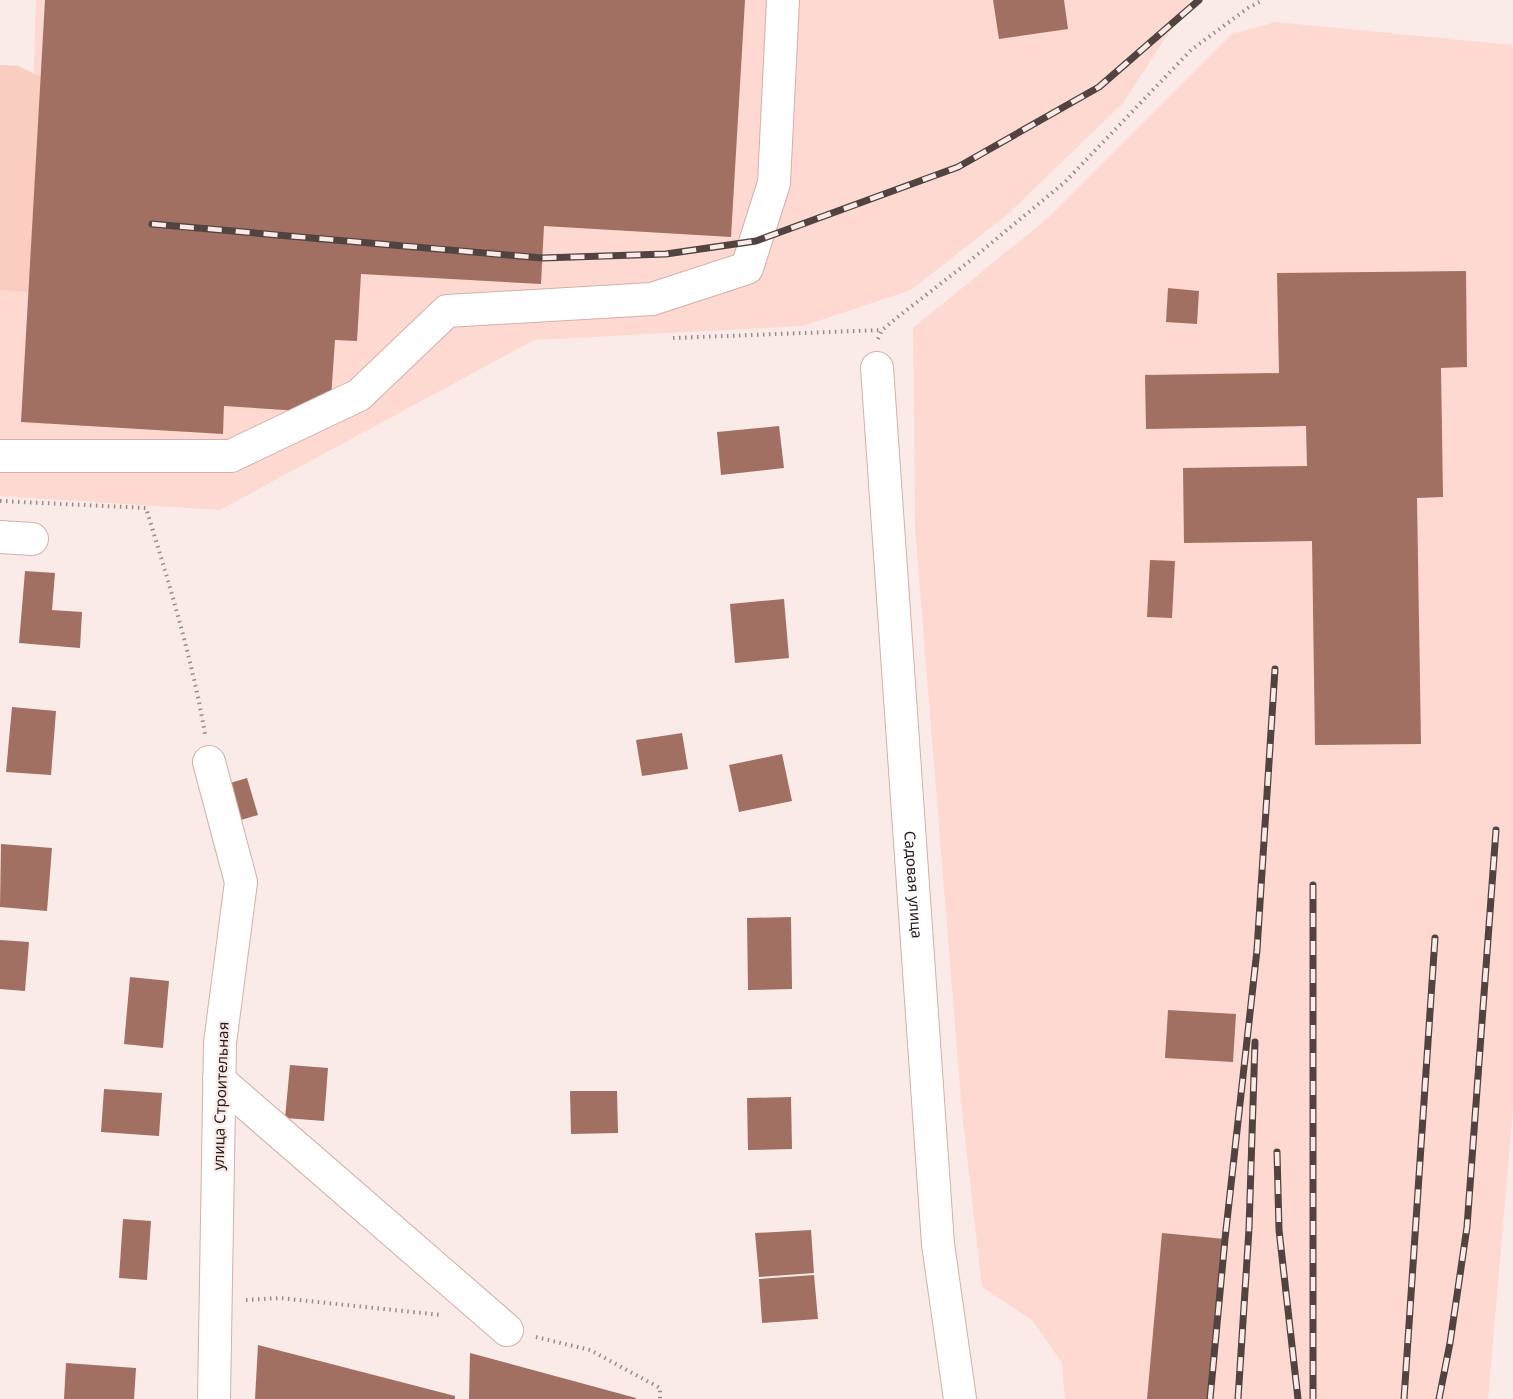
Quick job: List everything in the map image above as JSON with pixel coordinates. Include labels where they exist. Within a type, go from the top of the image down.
[{"type":"street","points":[[0,456],[231,456],[358,395],[447,311],[652,299],[747,268],[774,183],[783,0]]},
{"type":"street","name":"Садовая улица","points":[[877,368],[938,1244],[960,1399]]},
{"type":"street","points":[[0,537],[32,539]]},
{"type":"street","name":"улица Строительная","points":[[210,762],[241,882],[220,1043],[214,1399]]},
{"type":"street","points":[[219,1080],[507,1330]]},
{"type":"path","points":[[877,368],[875,348],[882,330],[1065,182],[1191,50],[1248,8],[1263,0]]},
{"type":"path","points":[[673,338],[882,330]]},
{"type":"path","points":[[0,501],[146,508],[170,586],[199,698],[210,762]]},
{"type":"path","points":[[216,1302],[280,1298],[442,1315]]},
{"type":"path","points":[[507,1330],[591,1350],[660,1388],[660,1399]]},
{"type":"shaded area","points":[[36,0],[1190,0],[1123,103],[1008,214],[911,290],[803,326],[534,340],[220,510],[0,496],[0,284],[33,97]]},
{"type":"shaded area","points":[[1276,22],[1512,45],[1513,49],[1513,1109],[1488,1399],[1065,1399],[1062,1363],[1032,1320],[982,1287],[962,1112],[915,528],[913,328],[1049,217],[1232,34]]},
{"type":"shaded area","points":[[0,65],[18,66],[41,77],[29,292],[0,290]]},
{"type":"building","points":[[45,0],[745,0],[731,237],[544,226],[541,284],[361,274],[357,341],[335,340],[330,413],[224,406],[223,434],[21,422]]},
{"type":"building","points":[[993,0],[1064,0],[1068,29],[999,39]]},
{"type":"building","points":[[1466,271],[1467,367],[1441,368],[1443,497],[1417,498],[1421,744],[1315,745],[1312,541],[1184,543],[1183,468],[1307,466],[1306,426],[1146,429],[1145,375],[1279,373],[1277,273]]},
{"type":"building","points":[[1168,288],[1199,291],[1197,324],[1166,322]]},
{"type":"building","points":[[779,426],[784,468],[721,475],[717,432]]},
{"type":"building","points":[[1150,560],[1175,561],[1172,618],[1147,617]]},
{"type":"building","points":[[25,571],[55,573],[52,610],[82,612],[80,648],[19,643]]},
{"type":"building","points":[[784,599],[789,658],[735,663],[730,604]]},
{"type":"building","points":[[12,707],[56,711],[51,775],[6,772]]},
{"type":"building","points":[[682,733],[688,769],[642,776],[636,740]]},
{"type":"building","points":[[782,754],[792,801],[739,812],[729,765]]},
{"type":"building","points":[[247,778],[258,815],[231,823],[220,786]]},
{"type":"building","points":[[1,844],[52,848],[47,911],[0,907]]},
{"type":"building","points":[[791,917],[792,989],[748,990],[747,918]]},
{"type":"building","points":[[0,940],[29,942],[25,991],[0,989]]},
{"type":"building","points":[[130,977],[169,981],[163,1048],[124,1044]]},
{"type":"building","points":[[1168,1010],[1236,1014],[1233,1062],[1165,1058]]},
{"type":"building","points":[[290,1065],[328,1068],[324,1121],[285,1118]]},
{"type":"building","points":[[104,1089],[162,1093],[159,1136],[101,1132]]},
{"type":"building","points":[[570,1091],[617,1091],[618,1133],[571,1134]]},
{"type":"building","points":[[791,1097],[792,1149],[748,1150],[747,1098]]},
{"type":"building","points":[[123,1219],[151,1221],[147,1280],[119,1278]]},
{"type":"building","points":[[811,1230],[814,1273],[759,1277],[755,1233]]},
{"type":"building","points":[[1162,1233],[1225,1239],[1210,1399],[1147,1399]]},
{"type":"building","points":[[814,1275],[818,1319],[762,1323],[759,1279]]},
{"type":"building","points":[[258,1345],[455,1396],[455,1399],[255,1399]]},
{"type":"building","points":[[470,1353],[636,1398],[636,1399],[469,1399]]},
{"type":"building","points":[[66,1363],[136,1368],[134,1399],[64,1399]]},
{"type":"railway","points":[[152,224],[542,258],[666,254],[756,241],[958,167],[1099,87],[1199,0]]},
{"type":"railway","points":[[1210,1399],[1257,950],[1275,669]]},
{"type":"railway","points":[[1439,1399],[1450,1343],[1467,1227],[1496,830]]},
{"type":"railway","points":[[1313,885],[1313,1399]]},
{"type":"railway","points":[[1404,1399],[1435,938]]},
{"type":"railway","points":[[1238,1399],[1249,1229],[1255,1042]]},
{"type":"railway","points":[[1277,1152],[1279,1230],[1298,1399]]}]
